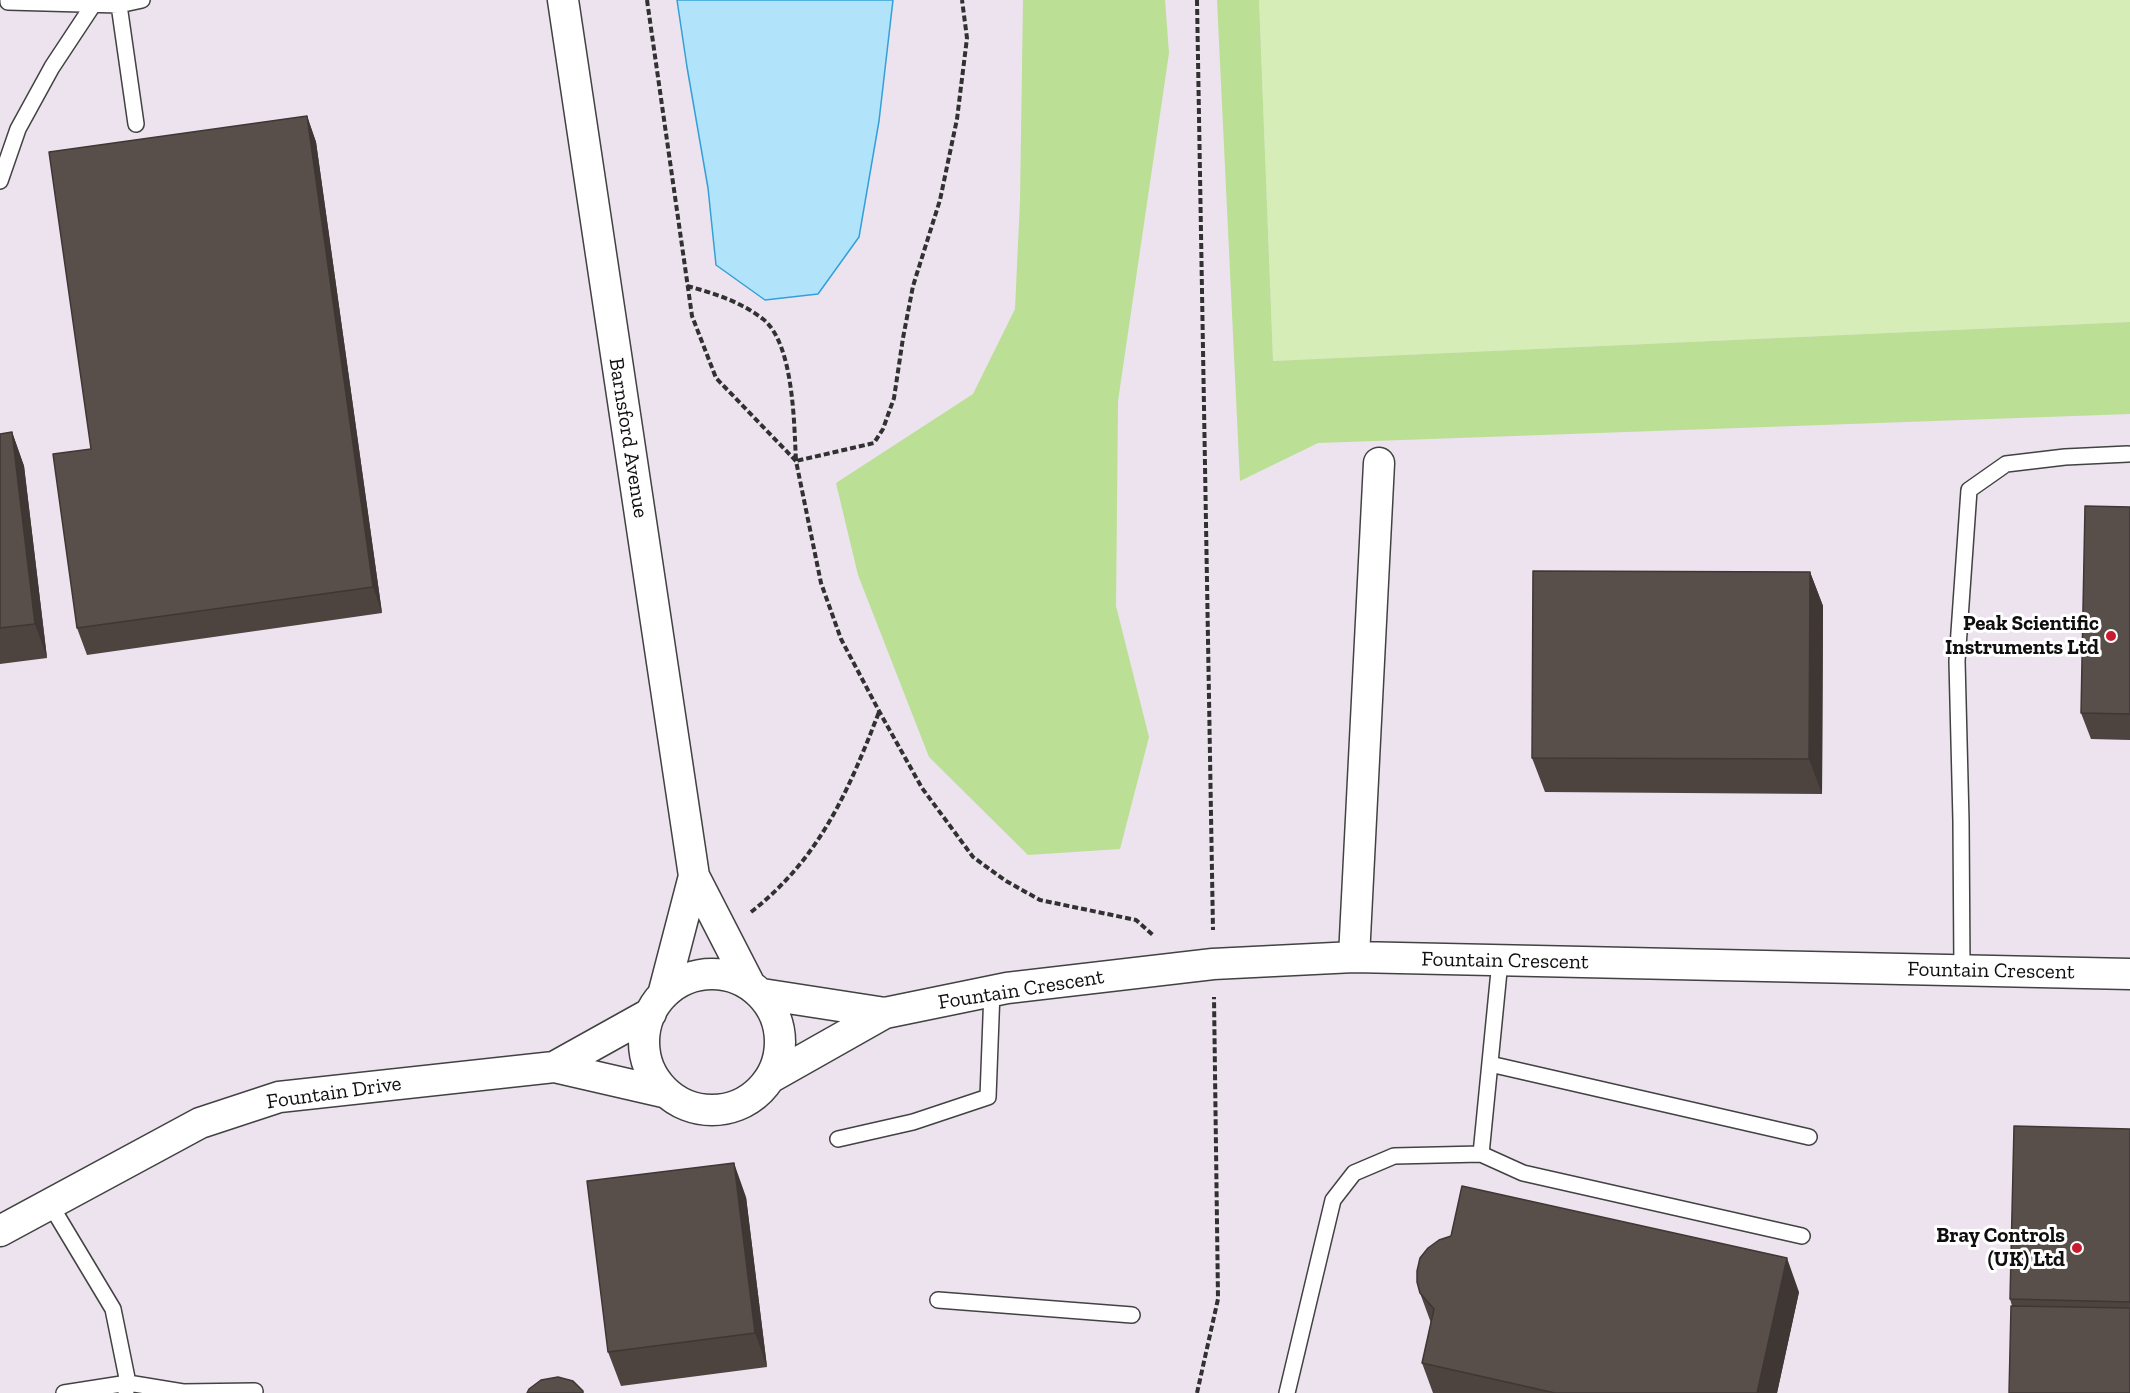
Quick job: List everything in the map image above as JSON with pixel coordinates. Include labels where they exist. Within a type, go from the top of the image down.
[{"type":"street","name":"Barnsford Avenue","points":[[563,0],[694,876],[756,989]]},
{"type":"street","points":[[1354,957],[1379,463]]},
{"type":"street","name":"Barnsford Avenue","points":[[657,1004],[694,876]]},
{"type":"street","name":"Fountain Crescent","points":[[770,1078],[885,1013],[992,991],[1213,964],[1354,957],[2130,974]]},
{"type":"street","points":[[713,974],[732,976],[756,989],[774,1012],[780,1033],[779,1056],[770,1078],[755,1096],[734,1107],[710,1110],[687,1106],[667,1093],[653,1076],[645,1055],[645,1033],[657,1004],[678,983],[694,976],[713,974]]},
{"type":"street","name":"Fountain Crescent","points":[[756,989],[885,1013]]},
{"type":"street","name":"Fountain Drive","points":[[554,1066],[657,1004]]},
{"type":"street","name":"Fountain Drive","points":[[0,1231],[200,1123],[279,1097],[554,1066],[667,1093]]},
{"type":"lane","points":[[8,0],[8,2],[93,5],[119,5],[142,0]]},
{"type":"lane","points":[[0,181],[18,129],[52,67],[93,5]]},
{"type":"lane","points":[[119,5],[136,124]]},
{"type":"lane","points":[[1962,970],[1957,661],[1969,490],[2006,464],[2065,457],[2128,454]]},
{"type":"lane","points":[[1480,1154],[1500,961]]},
{"type":"lane","points":[[838,1139],[912,1122],[988,1097],[992,991]]},
{"type":"lane","points":[[1490,1064],[1809,1137]]},
{"type":"lane","points":[[1287,1393],[1333,1200],[1354,1173],[1394,1156],[1480,1154],[1523,1173],[1802,1236]]},
{"type":"lane","points":[[50,1204],[113,1309],[127,1388]]},
{"type":"lane","points":[[938,1300],[1132,1315]]},
{"type":"lane","points":[[64,1393],[127,1388],[183,1392],[255,1391]]},
{"type":"path","points":[[647,0],[692,316],[716,378],[796,461]]},
{"type":"path","points":[[796,461],[874,443],[884,429],[894,398],[913,286],[940,200],[957,119],[967,38],[962,0]]},
{"type":"path","points":[[1197,0],[1218,1299],[1197,1393]]},
{"type":"path","points":[[687,286],[715,294],[742,306],[765,320],[782,346],[789,376],[796,461],[821,583],[841,639],[922,788],[973,857],[1005,881],[1041,900],[1136,920],[1160,941],[1167,969]]},
{"type":"path","points":[[719,924],[743,918],[774,894],[803,861],[832,820],[857,769],[879,711]]},
{"type":"shaded area","points":[[0,0],[2130,0],[2130,1393],[0,1393]]},
{"type":"green space","points":[[1023,0],[1165,0],[1169,53],[1118,401],[1116,606],[1149,737],[1120,849],[1028,855],[929,757],[858,575],[836,483],[973,394],[1015,309],[1020,201]]},
{"type":"green space","points":[[1217,0],[1259,0],[1273,361],[2130,322],[2130,414],[1318,443],[1240,481]]},
{"type":"green space","points":[[1259,0],[2130,0],[2130,322],[1273,361]]},
{"type":"water","points":[[677,0],[893,0],[879,121],[859,237],[818,294],[765,300],[716,265],[708,188]]},
{"type":"building","points":[[307,116],[373,587],[77,628],[53,454],[91,449],[49,152]]},
{"type":"building","points":[[12,432],[35,624],[0,628],[0,434]]},
{"type":"building","name":"Peak Scientific Instruments Ltd","points":[[2085,506],[2130,507],[2130,714],[2081,713]]},
{"type":"building","points":[[1533,571],[1810,572],[1809,759],[1532,758]]},
{"type":"building","name":"Bray Controls (UK) Ltd","points":[[2014,1126],[2130,1129],[2130,1302],[2010,1299]]},
{"type":"building","points":[[734,1163],[755,1333],[608,1352],[587,1181]]},
{"type":"building","points":[[1462,1186],[1787,1258],[1757,1393],[1555,1393],[1422,1363],[1434,1309],[1420,1293],[1417,1271],[1420,1258],[1428,1248],[1439,1240],[1451,1236]]},
{"type":"building","points":[[2011,1306],[2130,1308],[2130,1393],[2009,1393]]},
{"type":"building","points":[[558,1377],[573,1381],[583,1393],[527,1393],[541,1380]]},
{"type":"place","name":"Peak Scientific Instruments Ltd","points":[[2111,636]]},
{"type":"place","name":"Bray Controls (UK) Ltd","points":[[2077,1248]]}]
